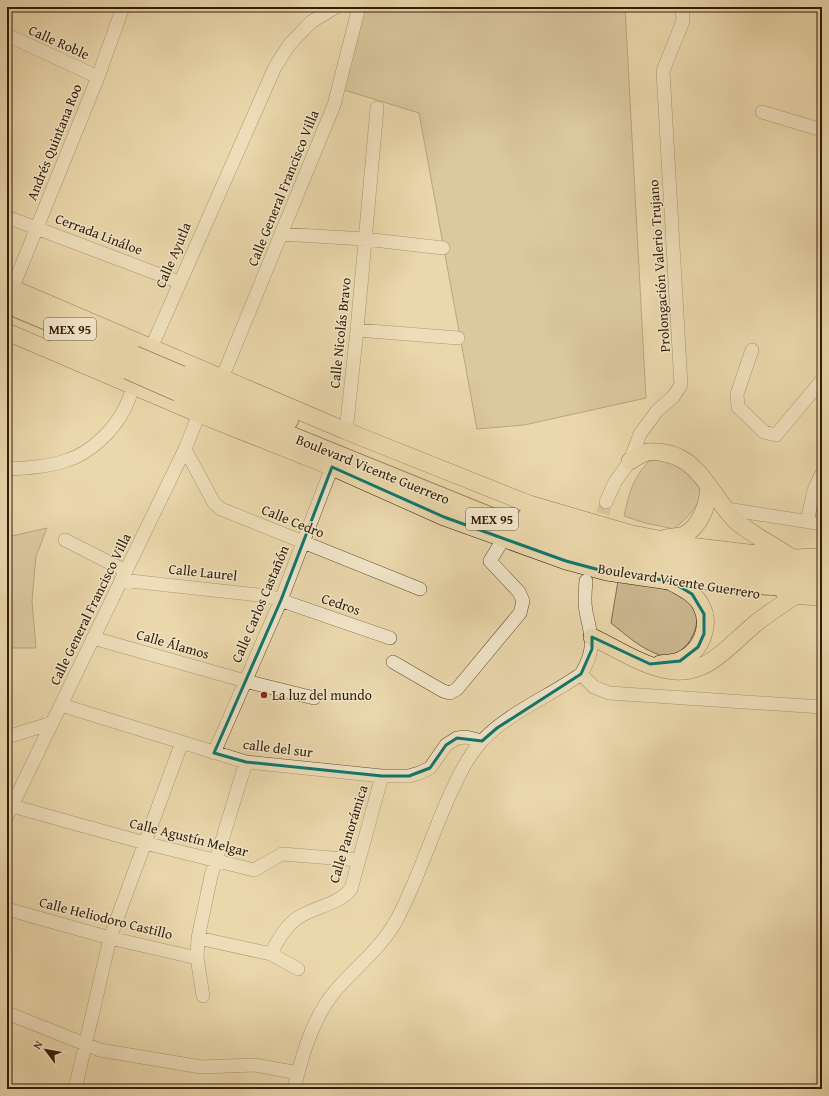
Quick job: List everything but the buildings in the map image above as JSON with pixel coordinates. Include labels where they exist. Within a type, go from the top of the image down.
[{"type":"highway","name":"Boulevard Vicente Guerrero","points":[[9,293],[137,365]]},
{"type":"highway","name":"Boulevard Vicente Guerrero","points":[[7,316],[137,365],[511,526],[587,554],[716,581],[811,589]]},
{"type":"highway","name":"Boulevard Vicente Guerrero","points":[[180,383],[517,515],[584,537],[655,556],[718,566],[795,572],[822,571]]},
{"type":"main road","name":"Boulevard Vicente Guerrero","points":[[7,332],[137,365],[222,378],[346,431],[529,504],[628,533],[698,547],[790,558],[822,557]]},
{"type":"main road","name":"Boulevard Vicente Guerrero","points":[[137,365],[199,414],[332,467],[444,517],[566,561],[600,570],[741,592],[811,589],[822,597]]},
{"type":"main road","points":[[630,461],[647,452],[670,454],[693,466],[735,519],[751,532],[767,541],[790,558]]},
{"type":"main road","points":[[659,539],[684,535],[693,527],[705,510],[709,500],[710,487]]},
{"type":"main road","points":[[650,664],[680,661],[698,647],[704,634],[704,614],[701,605],[692,594],[670,581]]},
{"type":"main road","points":[[592,636],[650,664],[666,670],[681,672],[695,670],[720,655],[755,624],[811,589]]},
{"type":"street","name":"Andrés Quintana Roo","points":[[9,293],[98,77],[123,7]]},
{"type":"street","name":"Calle General Francisco Villa","points":[[222,378],[334,105],[359,7]]},
{"type":"street","name":"Prolongación Valerio Trujano","points":[[606,502],[614,482],[630,461],[640,434],[657,411],[673,397],[681,385],[663,71],[683,21],[682,7]]},
{"type":"street","name":"Calle Ayutla","points":[[7,469],[38,467],[68,460],[93,446],[109,431],[123,411],[137,365],[179,282],[275,67],[289,45],[311,22],[331,8]]},
{"type":"street","name":"Calle Roble","points":[[7,35],[98,77]]},
{"type":"street","name":"Calle Nicolás Bravo","points":[[346,431],[357,330],[376,108]]},
{"type":"street","points":[[762,112],[822,130]]},
{"type":"street","name":"Cerrada Lináloe","points":[[7,217],[179,282]]},
{"type":"street","points":[[281,234],[365,239],[443,248]]},
{"type":"street","points":[[357,330],[458,338]]},
{"type":"street","points":[[752,350],[737,394],[738,407],[764,432],[776,435],[822,380]]},
{"type":"street","name":"Calle General Francisco Villa","points":[[9,811],[185,448],[199,414]]},
{"type":"street","name":"Calle Cedro","points":[[185,448],[214,503],[233,515],[420,588]]},
{"type":"street","name":"Calle Carlos Castañón","points":[[214,753],[281,600],[332,467]]},
{"type":"street","points":[[807,522],[814,490],[822,473]]},
{"type":"street","points":[[727,509],[822,524]]},
{"type":"street","points":[[393,662],[443,691],[450,692],[457,689],[520,613],[523,601],[519,592],[490,561],[504,538]]},
{"type":"street","points":[[65,540],[124,575]]},
{"type":"street","name":"Calle Laurel","points":[[124,575],[268,596],[281,600]]},
{"type":"street","points":[[294,1089],[311,1033],[327,1002],[382,941],[394,924],[414,885],[440,816],[462,770],[482,741],[497,728],[581,674],[587,664],[592,649],[592,636],[586,611],[586,581]]},
{"type":"street","name":"Cedros","points":[[281,600],[390,638]]},
{"type":"street","name":"Calle Álamos","points":[[93,638],[245,681],[314,698]]},
{"type":"street","points":[[581,674],[594,687],[609,693],[822,707]]},
{"type":"street","name":"calle del sur","points":[[61,704],[246,762],[382,776],[408,776],[419,774],[430,768],[446,745],[456,738],[466,737],[482,741]]},
{"type":"street","points":[[7,737],[52,723]]},
{"type":"street","points":[[75,1089],[87,1045],[110,938],[182,742]]},
{"type":"street","points":[[203,996],[197,958],[198,938],[215,861],[246,762]]},
{"type":"street","name":"Calle Panorámica","points":[[271,954],[282,933],[296,919],[344,897],[351,889],[382,776]]},
{"type":"street","name":"Calle Agustín Melgar","points":[[9,811],[254,870],[282,854],[358,860]]},
{"type":"street","name":"Calle Heliodoro Castillo","points":[[7,909],[110,938],[197,958]]},
{"type":"street","points":[[198,938],[271,954],[298,969]]},
{"type":"street","points":[[7,1013],[100,1050],[201,1066],[255,1065],[298,1073]]},
{"type":"highlighted area","points":[[332,467],[444,517],[566,561],[607,572],[670,581],[692,594],[704,614],[704,634],[698,647],[680,661],[650,664],[592,637],[592,649],[581,674],[497,728],[482,741],[457,738],[446,745],[430,768],[409,776],[382,776],[246,762],[214,753],[281,600]]},
{"type":"shaded area","points":[[365,7],[625,7],[646,398],[524,425],[477,429],[419,113],[344,90]]},
{"type":"shaded area","points":[[667,459],[685,466],[694,474],[699,482],[701,491],[699,499],[689,515],[674,529],[645,523],[624,516],[632,486],[644,467],[649,461]]},
{"type":"shaded area","points":[[47,528],[36,556],[32,601],[36,648],[7,648],[7,548],[12,536]]},
{"type":"shaded area","points":[[618,581],[666,589],[680,594],[691,601],[696,611],[697,622],[694,634],[688,644],[680,651],[670,656],[660,655],[640,645],[611,623]]},
{"type":"tunnel","points":[[598,532],[606,502]]},
{"type":"place","name":"La luz del mundo","points":[[264,695]]}]
